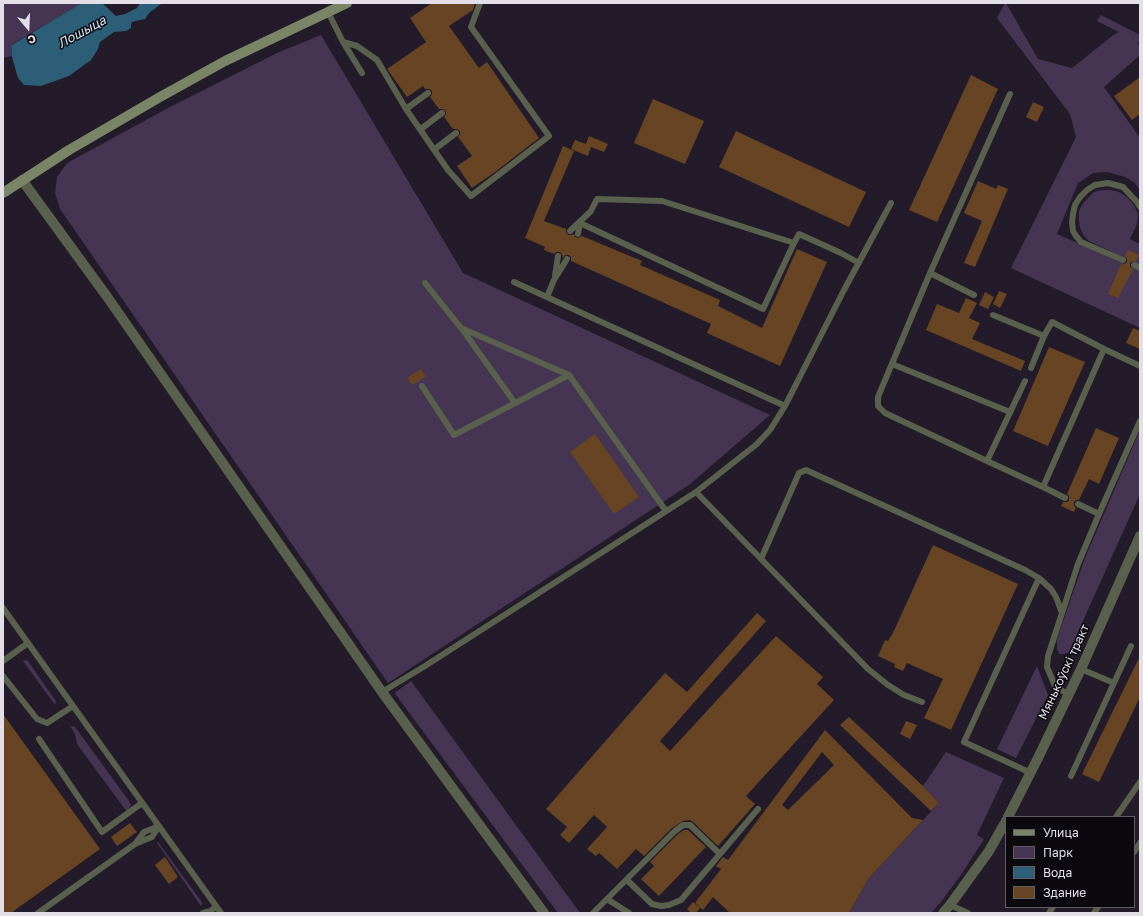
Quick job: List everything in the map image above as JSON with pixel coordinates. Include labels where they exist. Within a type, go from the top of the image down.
[{"type":"main road","points":[[3,193],[69,150],[225,61],[347,3]]},
{"type":"street","points":[[22,180],[108,298],[382,692],[544,913]]},
{"type":"street","name":"Мянькоўскі тракт","points":[[1009,816],[1069,695],[1140,536]]},
{"type":"street","points":[[949,911],[989,851],[1005,823]]},
{"type":"lane","points":[[343,42],[358,46],[377,60],[393,82],[406,109],[435,149],[448,170],[471,196],[549,136],[471,27],[480,3]]},
{"type":"lane","points":[[328,12],[343,42],[362,73]]},
{"type":"lane","points":[[406,109],[428,93]]},
{"type":"lane","points":[[1010,94],[930,273],[878,396],[878,406],[884,413],[1065,498]]},
{"type":"lane","points":[[420,129],[442,113]]},
{"type":"lane","points":[[435,149],[456,133]]},
{"type":"lane","points":[[1123,260],[1081,242],[1073,230],[1072,214],[1080,197],[1088,190],[1095,185],[1108,183],[1123,187],[1140,207]]},
{"type":"lane","points":[[570,231],[592,211],[597,199],[662,201],[794,243]]},
{"type":"lane","points":[[382,692],[696,492],[757,444],[770,430],[785,406],[844,290],[891,203]]},
{"type":"lane","points":[[580,222],[763,309],[799,234],[859,263]]},
{"type":"lane","points":[[578,234],[580,222]]},
{"type":"lane","points":[[554,280],[558,256]]},
{"type":"lane","points":[[547,297],[554,280],[567,260]]},
{"type":"lane","points":[[930,273],[974,295]]},
{"type":"lane","points":[[514,282],[785,406]]},
{"type":"lane","points":[[425,283],[461,328],[515,403]]},
{"type":"lane","points":[[993,315],[1044,336]]},
{"type":"lane","points":[[1031,368],[1044,336],[1052,322],[1140,366]]},
{"type":"lane","points":[[461,328],[568,376],[666,511]]},
{"type":"lane","points":[[1043,487],[1104,349]]},
{"type":"lane","points":[[892,364],[1010,412]]},
{"type":"lane","points":[[422,386],[454,435],[568,376]]},
{"type":"lane","points":[[987,461],[1025,381]]},
{"type":"lane","points":[[1069,695],[1055,686],[1047,667],[1048,656],[1078,564],[1140,421]]},
{"type":"lane","points":[[761,559],[799,474],[806,470],[1025,570],[1039,578],[1051,589],[1062,613]]},
{"type":"lane","points":[[696,492],[868,669],[899,692],[922,702]]},
{"type":"lane","points":[[1078,504],[1099,514]]},
{"type":"lane","points":[[1031,773],[964,742],[1039,578]]},
{"type":"lane","points":[[3,608],[221,913]]},
{"type":"lane","points":[[3,660],[28,643]]},
{"type":"lane","points":[[1071,776],[1131,646]]},
{"type":"lane","points":[[1081,669],[1114,683]]},
{"type":"lane","points":[[3,676],[37,719],[47,723],[73,706]]},
{"type":"lane","points":[[39,739],[102,832],[142,803]]},
{"type":"lane","points":[[1117,816],[1140,782]]},
{"type":"lane","points":[[627,880],[652,904],[661,906],[669,905],[681,900],[758,809]]},
{"type":"lane","points":[[593,913],[675,831],[683,825],[690,825],[720,854]]},
{"type":"lane","points":[[38,913],[135,844],[144,832],[159,826]]},
{"type":"lane","points":[[607,899],[629,913]]},
{"type":"lane","points":[[203,913],[210,912],[216,906]]},
{"type":"lane","points":[[949,911],[968,913]]},
{"type":"green space","points":[[3,3],[82,3],[13,44],[12,56],[3,58]]},
{"type":"green space","points":[[1005,3],[1038,59],[1072,68],[1119,32],[1097,21],[1101,15],[1140,35],[1140,43],[1137,42],[1140,48],[1140,55],[1104,87],[1140,138],[1140,191],[1135,183],[1125,177],[1108,172],[1093,173],[1078,183],[1057,234],[1140,271],[1140,328],[1011,268],[1076,137],[1070,114],[997,18]]},
{"type":"green space","points":[[321,35],[463,273],[770,415],[689,485],[388,683],[60,209],[55,193],[57,177],[67,163],[168,108],[277,53]]},
{"type":"green space","points":[[1102,190],[1119,192],[1127,197],[1134,205],[1138,214],[1137,224],[1130,239],[1140,244],[1140,265],[1089,241],[1084,236],[1080,228],[1079,211],[1082,205],[1094,192]]},
{"type":"green space","points":[[1140,430],[1140,494],[1069,652],[1059,654],[1057,649],[1057,639],[1085,558]]},
{"type":"green space","points":[[23,661],[28,661],[56,701],[55,705]]},
{"type":"green space","points":[[1037,666],[1048,695],[1016,758],[997,749]]},
{"type":"green space","points":[[411,681],[580,913],[558,913],[396,695],[395,693],[397,691]]},
{"type":"green space","points":[[70,726],[75,727],[129,801],[131,805],[127,812],[77,744],[75,734]]},
{"type":"green space","points":[[946,752],[1004,778],[977,835],[984,839],[963,872],[931,913],[849,913],[869,878],[939,803],[923,786]]},
{"type":"green space","points":[[158,842],[201,901],[201,906],[157,843]]},
{"type":"water","name":"Лошыца","points":[[140,3],[161,4],[149,13],[145,19],[131,23],[131,28],[126,31],[114,32],[100,42],[98,49],[91,60],[69,76],[41,86],[24,85],[18,78],[12,57],[12,45],[80,4],[103,4],[116,16],[125,14],[137,8]]},
{"type":"building","points":[[432,3],[475,3],[473,10],[449,26],[479,68],[487,62],[539,138],[472,188],[457,166],[472,156],[458,137],[460,131],[453,129],[444,117],[446,111],[439,109],[430,97],[432,91],[425,89],[423,86],[407,97],[387,69],[426,42],[410,18]]},
{"type":"building","points":[[971,75],[998,89],[937,222],[909,210]]},
{"type":"building","points":[[1140,77],[1140,114],[1132,120],[1114,96]]},
{"type":"building","points":[[653,99],[704,121],[685,164],[634,143]]},
{"type":"building","points":[[1033,102],[1044,107],[1037,122],[1026,117]]},
{"type":"building","points":[[736,131],[866,192],[849,227],[719,167]]},
{"type":"building","points":[[589,136],[608,144],[604,152],[591,147],[588,156],[571,149],[575,140],[586,144]]},
{"type":"building","points":[[563,146],[574,151],[544,221],[566,229],[568,235],[574,234],[575,237],[578,238],[582,236],[642,261],[640,265],[720,300],[718,306],[762,328],[797,249],[827,262],[780,366],[707,333],[711,324],[571,261],[571,257],[569,255],[565,255],[563,258],[560,252],[554,254],[544,250],[545,247],[525,238]]},
{"type":"building","points":[[978,181],[996,189],[998,185],[1008,189],[975,267],[964,263],[982,221],[964,213]]},
{"type":"building","points":[[1128,250],[1139,255],[1136,261],[1130,263],[1130,267],[1133,269],[1118,298],[1108,294],[1121,264],[1127,262],[1125,256]]},
{"type":"building","points":[[999,291],[1007,294],[1000,308],[993,304]]},
{"type":"building","points":[[985,292],[994,297],[988,309],[979,305]]},
{"type":"building","points":[[966,298],[977,303],[969,318],[980,323],[972,339],[1025,361],[1021,371],[926,330],[937,304],[959,313]]},
{"type":"building","points":[[1133,328],[1140,331],[1140,349],[1126,343]]},
{"type":"building","points":[[1049,347],[1085,362],[1048,446],[1013,431]]},
{"type":"building","points":[[421,369],[426,377],[412,385],[407,378]]},
{"type":"building","points":[[1096,428],[1119,438],[1099,484],[1089,479],[1079,500],[1074,502],[1074,506],[1076,508],[1074,512],[1061,506],[1063,502],[1067,502],[1069,500],[1069,496],[1067,494]]},
{"type":"building","points":[[595,434],[639,497],[614,514],[570,452]]},
{"type":"building","points":[[933,545],[1018,584],[951,730],[924,718],[943,679],[907,663],[903,671],[894,667],[895,664],[878,656],[885,640],[888,641],[893,633]]},
{"type":"building","points":[[757,613],[766,621],[660,741],[670,751],[776,636],[823,677],[817,684],[834,700],[746,796],[755,804],[718,846],[693,822],[690,820],[683,821],[672,828],[644,856],[636,849],[617,869],[599,853],[596,856],[587,849],[607,827],[594,815],[569,843],[560,835],[567,827],[546,809],[665,673],[687,692]]},
{"type":"building","points":[[1140,656],[1140,697],[1099,782],[1082,774]]},
{"type":"building","points":[[3,714],[100,849],[11,913],[3,913]]},
{"type":"building","points":[[849,717],[923,786],[939,803],[931,811],[840,725]]},
{"type":"building","points":[[906,721],[917,725],[910,739],[900,734]]},
{"type":"building","points":[[825,730],[912,818],[923,820],[869,878],[849,913],[730,913],[713,897],[703,910],[695,903],[721,869],[716,866],[723,857],[728,860]],"holes":[[[822,752],[834,765],[788,810],[782,805]]]},
{"type":"building","points":[[130,823],[137,832],[117,846],[111,837]]},
{"type":"building","points":[[684,830],[688,830],[706,847],[659,896],[641,879],[654,866],[650,862]]},
{"type":"building","points":[[165,857],[178,877],[169,884],[155,865]]},
{"type":"building","points":[[693,902],[700,908],[696,913],[691,913],[687,909]]}]
